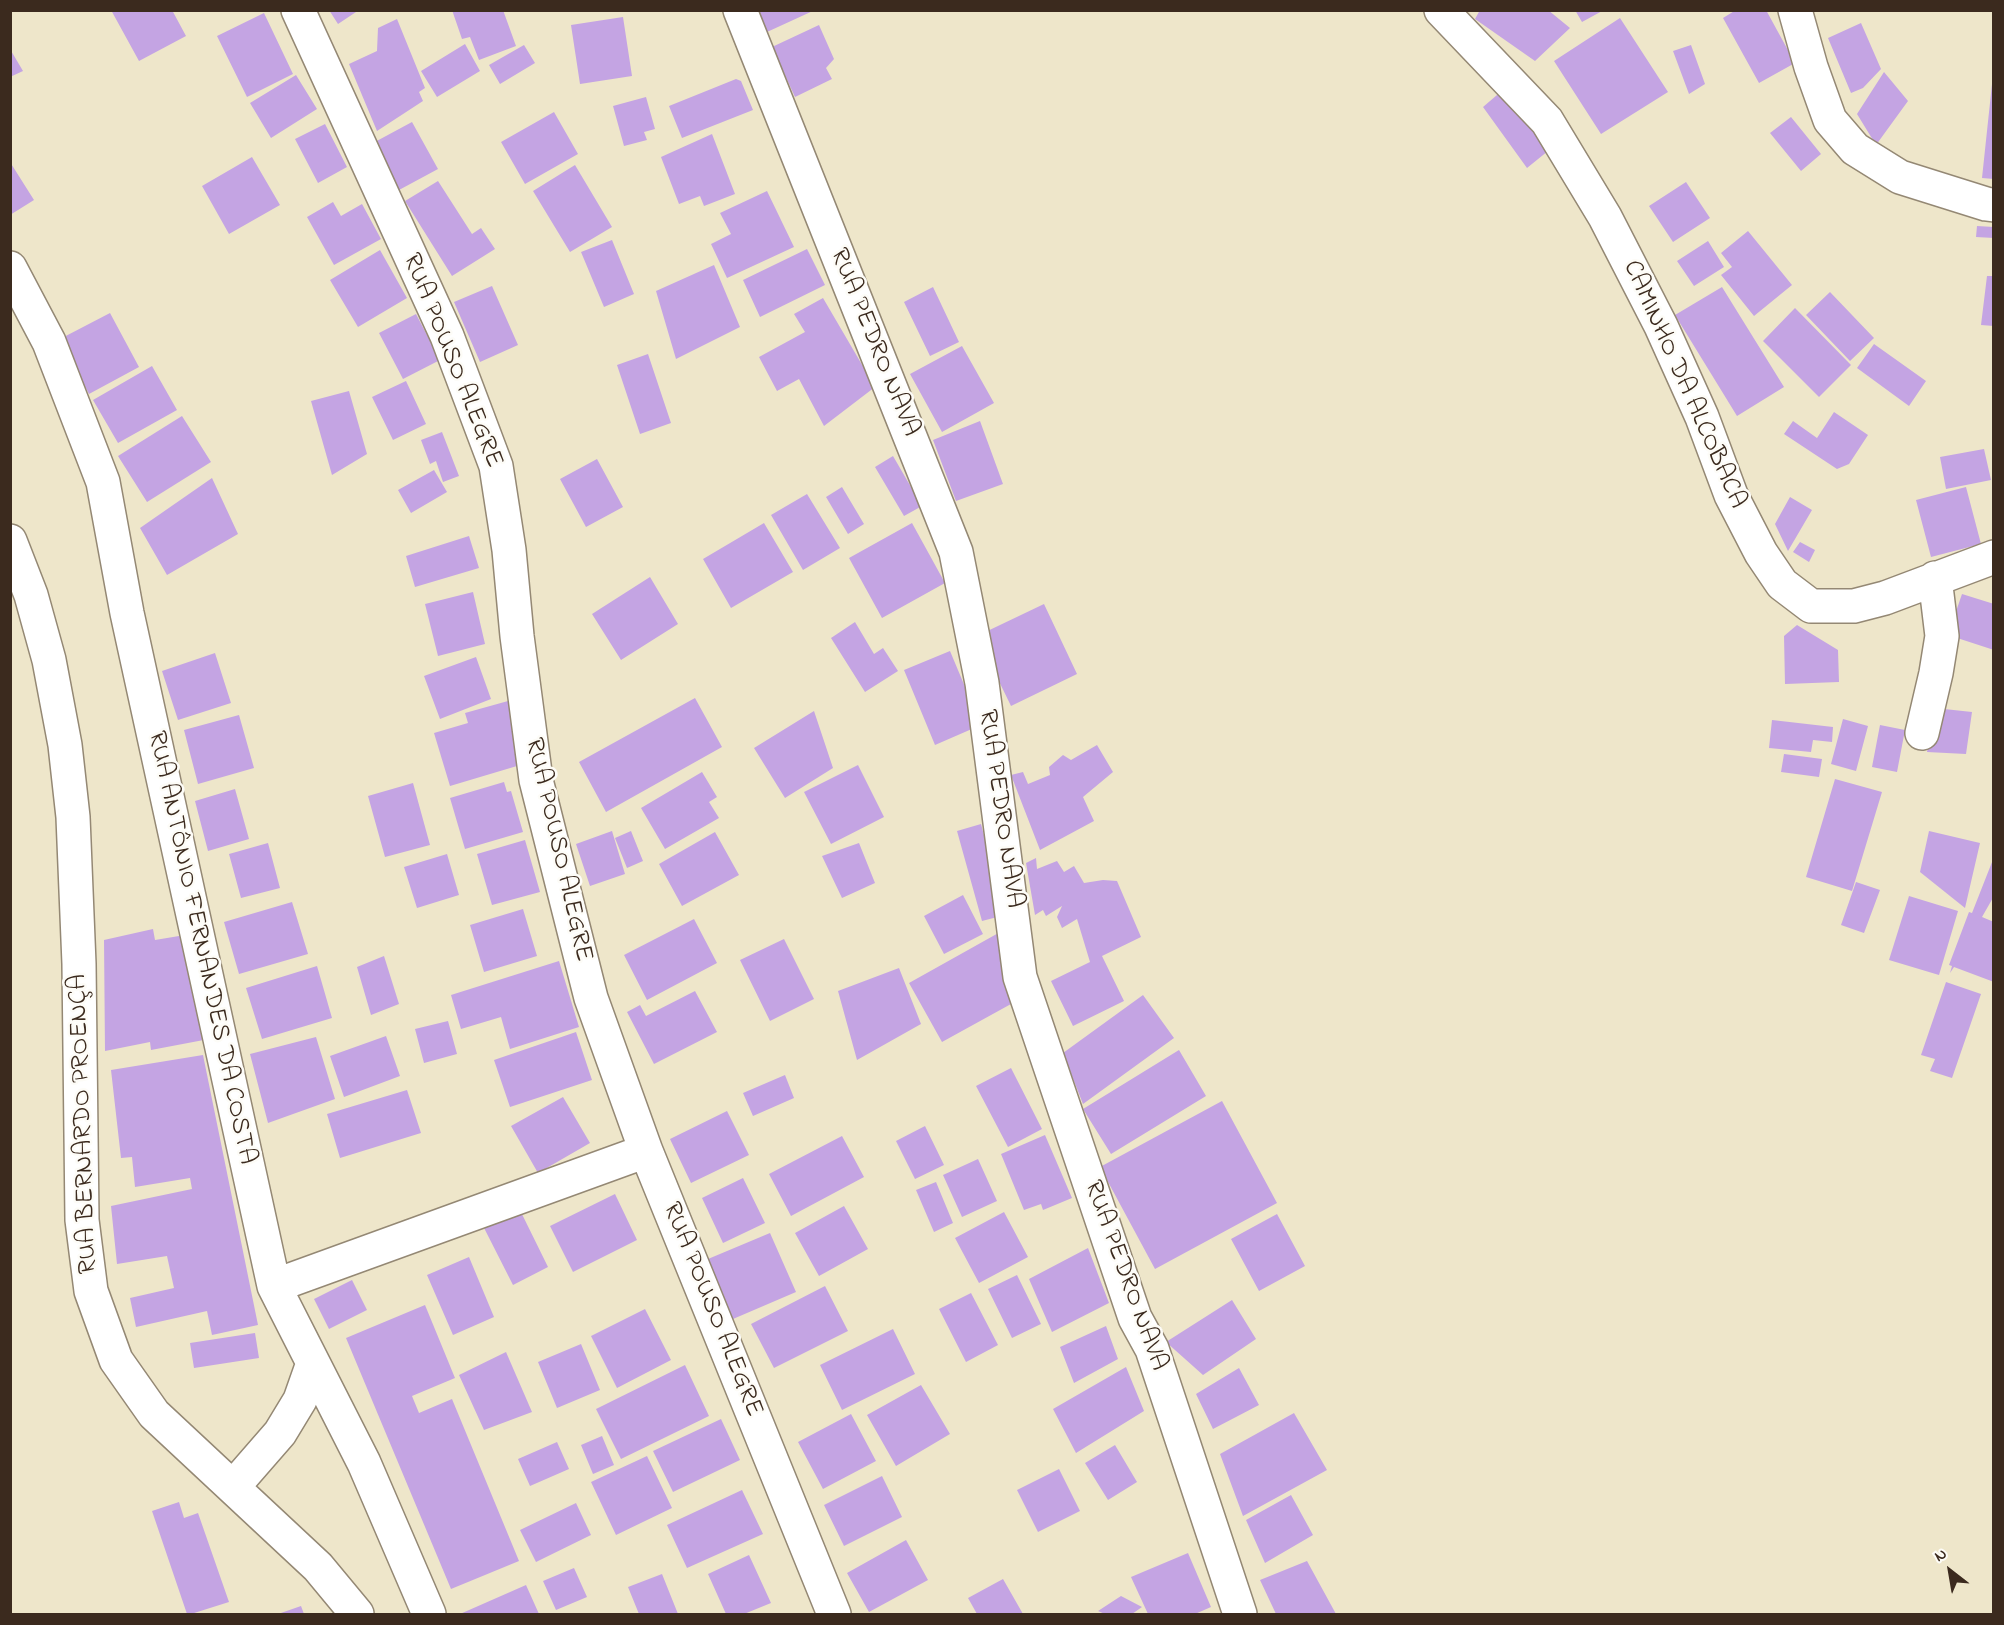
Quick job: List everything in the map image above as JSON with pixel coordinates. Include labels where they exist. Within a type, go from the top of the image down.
[{"type":"street","name":"RUA POUSO ALEGRE","points":[[298,10],[447,336],[496,465],[509,550],[517,636],[536,780],[591,998],[646,1151],[834,1614]]},
{"type":"street","name":"RUA PEDRO NAVA","points":[[740,10],[956,552],[982,683],[1020,977],[1135,1318],[1152,1349],[1240,1614]]},
{"type":"street","name":"CAMINHO DA ALCOBACA","points":[[1441,10],[1547,121],[1605,217],[1666,337],[1702,417],[1731,495],[1761,553],[1782,584],[1812,606],[1854,606],[1885,598],[1994,556]]},
{"type":"street","points":[[1795,10],[1811,67],[1830,120],[1855,149],[1900,177],[1994,205]]},
{"type":"street","name":"RUA ANTÔNIO FERNANDES DA COSTA","points":[[10,268],[49,342],[103,482],[127,614],[274,1286],[364,1463],[429,1614]]},
{"type":"street","name":"RUA BERNARDO PROENÇA","points":[[10,541],[31,595],[49,660],[65,745],[73,818],[79,964],[82,1220],[91,1291],[116,1360],[154,1414],[318,1566],[357,1614]]},
{"type":"street","points":[[1922,733],[1942,636],[1935,578]]},
{"type":"street","points":[[274,1286],[646,1151]]},
{"type":"street","points":[[234,1487],[280,1433],[300,1400],[314,1363]]},
{"type":"building","points":[[111,10],[172,10],[186,36],[139,61]]},
{"type":"building","points":[[329,10],[359,10],[338,24]]},
{"type":"building","points":[[452,10],[503,10],[516,46],[479,60],[470,37],[462,39]]},
{"type":"building","points":[[758,10],[815,10],[767,32]]},
{"type":"building","points":[[1480,10],[1548,10],[1570,28],[1535,61],[1475,19]]},
{"type":"building","points":[[1575,10],[1604,10],[1582,22]]},
{"type":"building","points":[[1736,10],[1766,10],[1795,63],[1759,83],[1723,18]]},
{"type":"building","points":[[264,13],[293,74],[247,97],[217,36]]},
{"type":"building","points":[[623,17],[632,76],[580,84],[571,25]]},
{"type":"building","points":[[1620,18],[1668,92],[1601,134],[1554,61]]},
{"type":"building","points":[[397,19],[425,88],[419,92],[423,101],[377,131],[349,64],[377,51],[378,28]]},
{"type":"building","points":[[1861,23],[1881,69],[1863,88],[1851,93],[1828,38]]},
{"type":"building","points":[[819,25],[834,59],[826,68],[832,79],[795,97],[772,47]]},
{"type":"building","points":[[465,44],[480,71],[437,97],[421,71]]},
{"type":"building","points":[[524,45],[535,63],[500,84],[489,65]]},
{"type":"building","points":[[1691,45],[1705,84],[1689,94],[1673,51]]},
{"type":"building","points":[[10,49],[23,71],[10,77]]},
{"type":"building","points":[[1884,72],[1908,101],[1876,145],[1857,114]]},
{"type":"building","points":[[296,75],[317,109],[271,138],[250,103]]},
{"type":"building","points":[[736,79],[741,81],[753,110],[682,138],[669,106]]},
{"type":"building","points":[[1992,84],[1994,84],[1994,179],[1982,178]]},
{"type":"building","points":[[1504,89],[1548,151],[1527,168],[1483,107]]},
{"type":"building","points":[[646,97],[655,129],[644,132],[647,140],[624,146],[613,106]]},
{"type":"building","points":[[554,112],[578,154],[525,184],[501,142]]},
{"type":"building","points":[[1791,117],[1821,154],[1801,171],[1770,133]]},
{"type":"building","points":[[412,122],[438,169],[399,190],[373,143]]},
{"type":"building","points":[[325,124],[347,167],[318,183],[295,139]]},
{"type":"building","points":[[712,134],[735,194],[704,206],[700,196],[679,204],[661,157]]},
{"type":"building","points":[[252,157],[280,205],[229,234],[202,186]]},
{"type":"building","points":[[10,162],[34,200],[10,215]]},
{"type":"building","points":[[575,165],[612,227],[570,252],[533,191]]},
{"type":"building","points":[[438,181],[472,234],[481,228],[495,249],[452,276],[405,201]]},
{"type":"building","points":[[1686,182],[1710,218],[1673,242],[1649,206]]},
{"type":"building","points":[[767,191],[794,247],[727,278],[711,244],[731,234],[720,213]]},
{"type":"building","points":[[333,202],[341,216],[362,204],[381,239],[334,265],[307,217]]},
{"type":"building","points":[[1977,226],[1994,227],[1994,238],[1976,237]]},
{"type":"building","points":[[1748,231],[1792,285],[1754,316],[1721,275],[1732,267],[1721,253]]},
{"type":"building","points":[[612,240],[634,294],[604,307],[581,252]]},
{"type":"building","points":[[1708,241],[1724,267],[1694,286],[1677,261]]},
{"type":"building","points":[[807,249],[825,285],[760,317],[743,280]]},
{"type":"building","points":[[380,250],[407,298],[358,327],[330,280]]},
{"type":"building","points":[[714,265],[740,327],[676,359],[656,291]]},
{"type":"building","points":[[1987,276],[1994,276],[1994,326],[1981,325]]},
{"type":"building","points":[[492,286],[518,345],[480,362],[454,302]]},
{"type":"building","points":[[933,287],[959,342],[930,356],[904,302]]},
{"type":"building","points":[[1722,287],[1784,387],[1737,416],[1675,315]]},
{"type":"building","points":[[1830,292],[1874,338],[1850,361],[1806,315]]},
{"type":"building","points":[[823,298],[875,387],[824,426],[799,379],[777,391],[759,357],[805,332],[794,314]]},
{"type":"building","points":[[1795,308],[1851,365],[1819,397],[1763,341]]},
{"type":"building","points":[[110,313],[139,367],[89,394],[60,339]]},
{"type":"building","points":[[416,314],[440,360],[403,379],[379,333]]},
{"type":"building","points":[[1874,344],[1926,381],[1909,406],[1857,368]]},
{"type":"building","points":[[962,346],[994,403],[942,432],[910,374]]},
{"type":"building","points":[[648,354],[671,423],[640,434],[617,365]]},
{"type":"building","points":[[152,366],[177,410],[118,443],[93,400]]},
{"type":"building","points":[[406,381],[426,424],[393,440],[372,397]]},
{"type":"building","points":[[349,391],[367,454],[332,475],[311,401]]},
{"type":"building","points":[[1834,412],[1868,435],[1849,464],[1837,469],[1784,434],[1793,421],[1817,438]]},
{"type":"building","points":[[182,416],[211,462],[147,502],[118,456]]},
{"type":"building","points":[[980,421],[1003,484],[956,501],[933,440]]},
{"type":"building","points":[[442,432],[459,476],[443,482],[436,461],[430,464],[421,440]]},
{"type":"building","points":[[1984,449],[1991,480],[1946,489],[1940,457]]},
{"type":"building","points":[[893,456],[922,506],[904,516],[875,467]]},
{"type":"building","points":[[597,459],[623,507],[586,527],[560,479]]},
{"type":"building","points":[[434,470],[447,492],[411,513],[398,490]]},
{"type":"building","points":[[212,478],[238,534],[167,575],[140,528]]},
{"type":"building","points":[[842,487],[864,524],[848,534],[826,497]]},
{"type":"building","points":[[1966,487],[1981,544],[1931,557],[1916,500]]},
{"type":"building","points":[[807,494],[840,548],[803,570],[771,515]]},
{"type":"building","points":[[1790,497],[1812,510],[1788,551],[1775,524]]},
{"type":"building","points":[[764,523],[793,572],[731,608],[703,559]]},
{"type":"building","points":[[912,523],[945,583],[882,618],[849,558]]},
{"type":"building","points":[[469,536],[479,568],[415,587],[406,556]]},
{"type":"building","points":[[1800,542],[1815,550],[1809,562],[1793,552]]},
{"type":"building","points":[[650,577],[678,624],[621,660],[592,614]]},
{"type":"building","points":[[473,592],[485,644],[438,656],[425,604]]},
{"type":"building","points":[[1962,594],[1994,604],[1994,650],[1948,635]]},
{"type":"building","points":[[1044,604],[1077,674],[1011,706],[977,636]]},
{"type":"building","points":[[855,622],[874,654],[883,648],[898,671],[865,692],[831,638]]},
{"type":"building","points":[[1797,625],[1838,650],[1839,682],[1785,684],[1784,636]]},
{"type":"building","points":[[950,651],[981,725],[935,745],[904,670]]},
{"type":"building","points":[[215,653],[231,703],[178,720],[162,671]]},
{"type":"building","points":[[476,657],[491,699],[440,719],[424,676]]},
{"type":"building","points":[[695,698],[722,747],[606,812],[579,762]]},
{"type":"building","points":[[508,701],[527,763],[450,786],[434,733],[468,723],[465,713]]},
{"type":"building","points":[[1935,708],[1972,712],[1966,754],[1927,752]]},
{"type":"building","points":[[814,711],[833,768],[785,798],[754,748]]},
{"type":"building","points":[[239,715],[254,768],[198,784],[184,730]]},
{"type":"building","points":[[1843,719],[1868,726],[1856,771],[1831,764]]},
{"type":"building","points":[[1772,720],[1833,727],[1832,742],[1813,740],[1811,752],[1769,748]]},
{"type":"building","points":[[1880,725],[1905,730],[1897,772],[1872,767]]},
{"type":"building","points":[[1097,745],[1113,772],[1083,797],[1094,821],[1040,850],[1011,775],[1023,772],[1028,784],[1050,775],[1049,767],[1063,755],[1071,760]]},
{"type":"building","points":[[1784,754],[1822,759],[1819,777],[1781,772]]},
{"type":"building","points":[[858,765],[884,817],[831,844],[804,792]]},
{"type":"building","points":[[702,772],[717,797],[709,802],[719,818],[665,849],[641,808]]},
{"type":"building","points":[[1835,779],[1882,792],[1852,891],[1806,877]]},
{"type":"building","points":[[504,782],[507,792],[511,791],[523,832],[465,849],[450,798]]},
{"type":"building","points":[[413,783],[430,845],[385,857],[368,796]]},
{"type":"building","points":[[235,789],[249,839],[208,851],[195,801]]},
{"type":"building","points":[[981,824],[1005,915],[982,921],[957,831]]},
{"type":"building","points":[[612,831],[625,874],[590,886],[576,844]]},
{"type":"building","points":[[631,831],[643,861],[627,868],[615,838]]},
{"type":"building","points":[[1929,831],[1980,843],[1965,908],[1920,872]]},
{"type":"building","points":[[715,832],[739,875],[682,906],[659,864]]},
{"type":"building","points":[[525,840],[540,892],[492,905],[477,854]]},
{"type":"building","points":[[268,843],[280,888],[241,898],[229,854]]},
{"type":"building","points":[[859,843],[875,883],[842,898],[822,856]]},
{"type":"building","points":[[447,854],[459,895],[417,908],[404,867]]},
{"type":"building","points":[[1994,857],[1994,896],[1982,917],[1994,922],[1994,982],[1954,967],[1950,973],[1952,966],[1949,965],[1969,912],[1972,913]]},
{"type":"building","points":[[1036,858],[1037,869],[1057,861],[1064,872],[1074,866],[1084,883],[1103,880],[1117,881],[1141,937],[1102,956],[1124,1001],[1073,1026],[1051,981],[1090,962],[1077,919],[1062,928],[1057,917],[1062,906],[1046,916],[1043,910],[1035,915],[1026,863]]},
{"type":"building","points":[[1856,882],[1880,890],[1864,933],[1841,925]]},
{"type":"building","points":[[963,895],[983,934],[944,954],[924,916]]},
{"type":"building","points":[[1909,896],[1958,911],[1939,975],[1889,960]]},
{"type":"building","points":[[292,902],[308,954],[239,974],[224,922]]},
{"type":"building","points":[[523,909],[537,956],[484,972],[470,925]]},
{"type":"building","points":[[694,919],[717,963],[647,1000],[624,955]]},
{"type":"building","points":[[153,929],[155,940],[191,934],[209,1039],[151,1050],[150,1042],[105,1051],[104,940]]},
{"type":"building","points":[[1002,931],[1011,1004],[942,1042],[909,983]]},
{"type":"building","points":[[784,939],[814,999],[770,1021],[740,960]]},
{"type":"building","points":[[384,956],[399,1004],[371,1015],[357,967]]},
{"type":"building","points":[[559,961],[579,1027],[510,1049],[501,1017],[461,1029],[451,995]]},
{"type":"building","points":[[317,966],[332,1018],[262,1039],[246,988]]},
{"type":"building","points":[[899,968],[921,1024],[857,1060],[838,991]]},
{"type":"building","points":[[1946,982],[1981,994],[1952,1078],[1930,1071],[1935,1059],[1921,1055]]},
{"type":"building","points":[[695,991],[717,1032],[654,1064],[627,1012],[640,1005],[646,1016]]},
{"type":"building","points":[[1143,995],[1174,1038],[1083,1104],[1063,1053]]},
{"type":"building","points":[[448,1021],[457,1054],[424,1063],[415,1029]]},
{"type":"building","points":[[576,1032],[592,1080],[510,1107],[494,1060]]},
{"type":"building","points":[[386,1036],[400,1076],[344,1097],[330,1056]]},
{"type":"building","points":[[316,1037],[335,1099],[268,1123],[250,1054]]},
{"type":"building","points":[[1179,1050],[1206,1096],[1111,1154],[1083,1109]]},
{"type":"building","points":[[203,1055],[258,1325],[212,1335],[207,1311],[136,1327],[130,1298],[174,1288],[167,1256],[117,1264],[111,1206],[192,1189],[190,1178],[135,1187],[132,1157],[121,1158],[111,1070]]},
{"type":"building","points":[[1011,1068],[1042,1129],[1008,1147],[976,1086]]},
{"type":"building","points":[[785,1075],[794,1098],[753,1116],[743,1093]]},
{"type":"building","points":[[407,1090],[421,1133],[340,1158],[327,1114]]},
{"type":"building","points":[[563,1097],[590,1143],[538,1173],[511,1126]]},
{"type":"building","points":[[1222,1101],[1277,1203],[1155,1269],[1100,1167]]},
{"type":"building","points":[[727,1111],[749,1155],[691,1183],[670,1139]]},
{"type":"building","points":[[925,1126],[944,1165],[915,1179],[896,1141]]},
{"type":"building","points":[[1045,1135],[1072,1198],[1043,1210],[1041,1204],[1024,1210],[1001,1154]]},
{"type":"building","points":[[842,1136],[864,1177],[791,1216],[769,1174]]},
{"type":"building","points":[[978,1159],[997,1201],[962,1217],[943,1175]]},
{"type":"building","points":[[743,1178],[765,1223],[723,1243],[702,1198]]},
{"type":"building","points":[[936,1182],[953,1223],[934,1232],[916,1190]]},
{"type":"building","points":[[615,1194],[637,1240],[573,1272],[550,1226]]},
{"type":"building","points":[[517,1204],[548,1267],[513,1285],[481,1222]]},
{"type":"building","points":[[844,1206],[868,1249],[819,1276],[795,1233]]},
{"type":"building","points":[[1004,1212],[1028,1257],[979,1283],[955,1238]]},
{"type":"building","points":[[1277,1214],[1305,1266],[1259,1291],[1231,1239]]},
{"type":"building","points":[[770,1233],[796,1292],[733,1319],[708,1259]]},
{"type":"building","points":[[1088,1248],[1109,1303],[1052,1332],[1029,1279]]},
{"type":"building","points":[[469,1257],[494,1317],[453,1335],[427,1275]]},
{"type":"building","points":[[1017,1275],[1041,1324],[1012,1338],[988,1289]]},
{"type":"building","points":[[352,1280],[367,1310],[329,1329],[314,1299]]},
{"type":"building","points":[[825,1286],[848,1331],[774,1368],[751,1324]]},
{"type":"building","points":[[971,1293],[998,1345],[966,1362],[939,1309]]},
{"type":"building","points":[[1232,1300],[1256,1339],[1203,1375],[1166,1342]]},
{"type":"building","points":[[425,1305],[455,1378],[412,1396],[419,1413],[452,1399],[519,1561],[451,1589],[346,1338]]},
{"type":"building","points":[[645,1309],[671,1360],[617,1388],[591,1336]]},
{"type":"building","points":[[1106,1326],[1118,1359],[1074,1383],[1060,1347]]},
{"type":"building","points":[[893,1329],[915,1374],[842,1410],[820,1365]]},
{"type":"building","points":[[255,1333],[259,1358],[194,1368],[190,1343]]},
{"type":"building","points":[[581,1344],[600,1390],[557,1408],[538,1362]]},
{"type":"building","points":[[506,1352],[532,1412],[484,1430],[459,1375]]},
{"type":"building","points":[[685,1365],[709,1416],[621,1459],[596,1409]]},
{"type":"building","points":[[1126,1367],[1144,1411],[1076,1453],[1053,1409]]},
{"type":"building","points":[[1239,1368],[1259,1405],[1213,1429],[1196,1394]]},
{"type":"building","points":[[921,1385],[950,1434],[896,1466],[867,1415]]},
{"type":"building","points":[[1294,1413],[1327,1470],[1243,1516],[1220,1454]]},
{"type":"building","points":[[851,1414],[876,1461],[823,1489],[798,1442]]},
{"type":"building","points":[[721,1419],[740,1460],[673,1492],[653,1451]]},
{"type":"building","points":[[602,1436],[614,1465],[593,1474],[581,1445]]},
{"type":"building","points":[[557,1442],[569,1469],[530,1486],[518,1459]]},
{"type":"building","points":[[1115,1445],[1137,1482],[1108,1500],[1085,1463]]},
{"type":"building","points":[[647,1456],[672,1508],[616,1535],[591,1482]]},
{"type":"building","points":[[1059,1469],[1080,1511],[1038,1532],[1017,1490]]},
{"type":"building","points":[[882,1476],[902,1517],[844,1546],[824,1505]]},
{"type":"building","points":[[742,1490],[763,1534],[687,1568],[667,1525]]},
{"type":"building","points":[[1291,1495],[1313,1535],[1265,1563],[1246,1520]]},
{"type":"building","points":[[179,1502],[184,1518],[198,1513],[229,1602],[191,1614],[187,1614],[152,1511]]},
{"type":"building","points":[[576,1503],[591,1535],[536,1562],[520,1530]]},
{"type":"building","points":[[906,1540],[928,1580],[869,1612],[847,1573]]},
{"type":"building","points":[[1188,1553],[1211,1607],[1195,1614],[1148,1614],[1131,1577]]},
{"type":"building","points":[[749,1555],[771,1603],[744,1614],[726,1614],[708,1574]]},
{"type":"building","points":[[1307,1561],[1336,1614],[1276,1614],[1260,1580]]},
{"type":"building","points":[[574,1568],[587,1597],[556,1610],[543,1581]]},
{"type":"building","points":[[662,1574],[678,1614],[639,1614],[628,1587]]},
{"type":"building","points":[[1003,1579],[1023,1614],[977,1614],[968,1598]]},
{"type":"building","points":[[526,1585],[539,1614],[460,1614]]},
{"type":"building","points":[[1121,1596],[1142,1607],[1132,1614],[1105,1614],[1098,1611]]},
{"type":"building","points":[[301,1606],[304,1614],[278,1614]]}]
